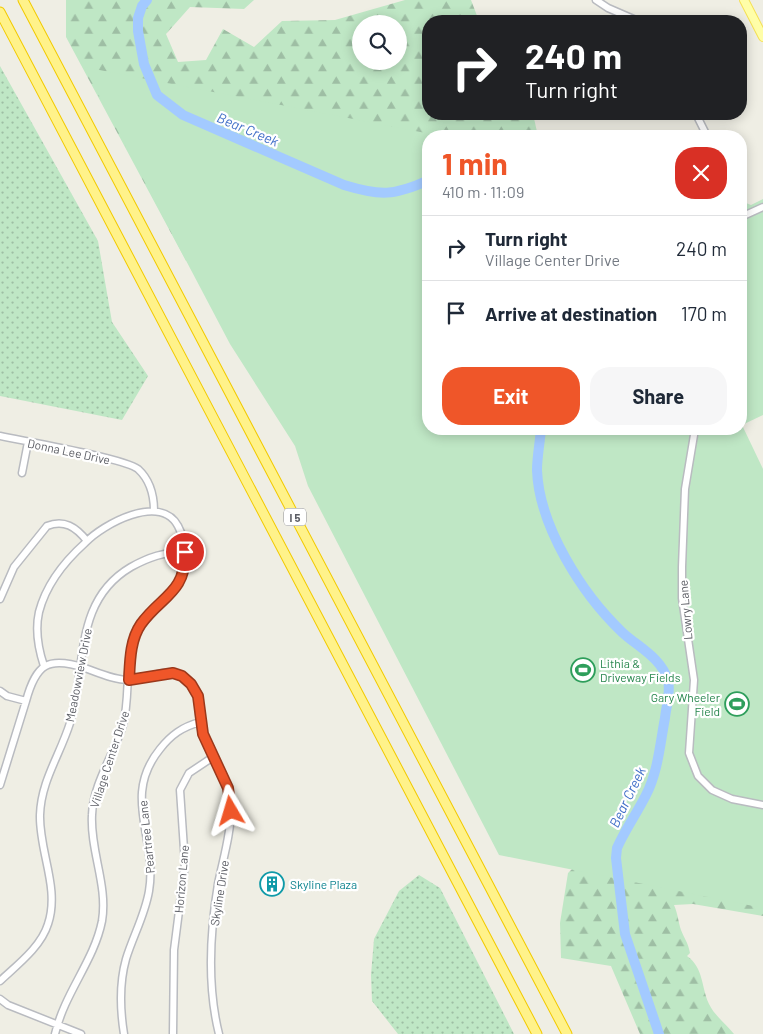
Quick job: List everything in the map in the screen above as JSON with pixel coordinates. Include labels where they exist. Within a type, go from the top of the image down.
[{"type":"highway","name":"I 5","points":[[23,0],[567,1034]]},
{"type":"highway","name":"I 5","points":[[0,12],[537,1034]]},
{"type":"main road","points":[[744,0],[763,38]]},
{"type":"street","points":[[596,0],[624,15]]},
{"type":"street","points":[[747,214],[763,206]]},
{"type":"street","name":"Lowry Lane","points":[[694,435],[685,489],[682,567],[682,601],[694,680],[689,753],[698,776],[712,790],[732,799],[763,805]]},
{"type":"street","name":"Donna Lee Drive","points":[[0,436],[117,461],[137,469],[152,492],[154,511]]},
{"type":"street","points":[[22,473],[28,442]]},
{"type":"street","points":[[0,785],[34,677],[44,666],[38,646],[37,630],[42,602],[54,580],[86,540],[124,518],[154,511],[170,517],[176,522],[183,537],[185,552]]},
{"type":"street","points":[[0,599],[14,567],[46,526],[53,523],[66,524],[80,532],[86,540]]},
{"type":"street","name":"Meadowview Drive","points":[[0,981],[40,940],[48,923],[52,896],[41,831],[41,800],[46,778],[70,722],[89,619],[96,601],[107,586],[118,576],[150,557],[185,552]]},
{"type":"street","name":"Village Center Drive","points":[[55,1034],[66,998],[95,945],[101,924],[104,893],[93,835],[92,809],[122,726],[131,653],[135,636],[141,624],[178,586],[184,572],[185,552]]},
{"type":"street","name":"Skyline Drive","points":[[44,666],[61,662],[129,680],[141,680],[164,673],[182,676],[191,684],[198,696],[200,722],[207,746],[228,788],[231,811],[212,935],[212,976],[218,1034]]},
{"type":"street","points":[[0,691],[7,696],[26,701]]},
{"type":"street","name":"Peartree Lane","points":[[124,1034],[120,1001],[124,969],[145,910],[151,875],[150,854],[141,814],[144,777],[152,759],[166,741],[187,725],[200,722]]},
{"type":"street","name":"Horizon Lane","points":[[173,1034],[174,950],[185,857],[180,790],[189,773],[213,757]]},
{"type":"street","points":[[0,999],[8,1005],[81,1034]]},
{"type":"green space","points":[[66,0],[254,0],[244,9],[190,7],[166,34],[178,62],[206,60],[223,29],[254,47],[282,21],[335,20],[352,15],[352,70],[407,70],[407,15],[352,15],[405,0],[471,0],[477,15],[422,15],[422,120],[534,120],[537,130],[422,130],[422,140],[186,261],[66,37]]},
{"type":"green space","points":[[0,66],[98,241],[112,322],[148,376],[122,420],[0,396]]},
{"type":"green space","name":"Lithia & Driveway Fields","points":[[84,67],[422,132],[422,435],[747,435],[763,469],[763,908],[499,855],[308,486],[295,446],[230,344]]},
{"type":"green space","name":"Lithia & Driveway Fields","points":[[763,199],[763,415],[747,423],[747,203],[751,205]]},
{"type":"green space","points":[[580,861],[763,900],[763,916],[693,904],[674,905],[689,949],[690,953],[687,956],[699,972],[706,998],[717,1016],[734,1034],[640,1034],[611,966],[561,958],[560,923],[568,873]]},
{"type":"green space","points":[[419,875],[440,888],[514,1034],[398,1034],[372,1001],[371,975],[374,939],[399,891]]},
{"type":"waterway","name":"Bear Creek","points":[[147,0],[142,6],[138,18],[138,31],[144,64],[157,95],[183,115],[357,189],[387,193],[396,192],[422,183]]},
{"type":"waterway","name":"Bear Creek","points":[[540,435],[537,460],[540,491],[554,536],[565,558],[592,599],[622,632],[655,659],[661,666],[668,681],[668,700],[653,777],[646,795],[617,848],[616,858],[625,934],[659,1034]]},
{"type":"place","name":"Lithia & Driveway Fields","points":[[583,670]]},
{"type":"place","name":"Gary Wheeler Field","points":[[737,704]]},
{"type":"place","name":"Skyline Plaza","points":[[272,884]]},
{"type":"route","points":[[185,552],[184,572],[178,586],[146,618],[135,636],[132,644],[129,680],[141,680],[156,674],[173,673],[187,679],[195,689],[198,696],[203,734],[228,788],[231,811]]}]
